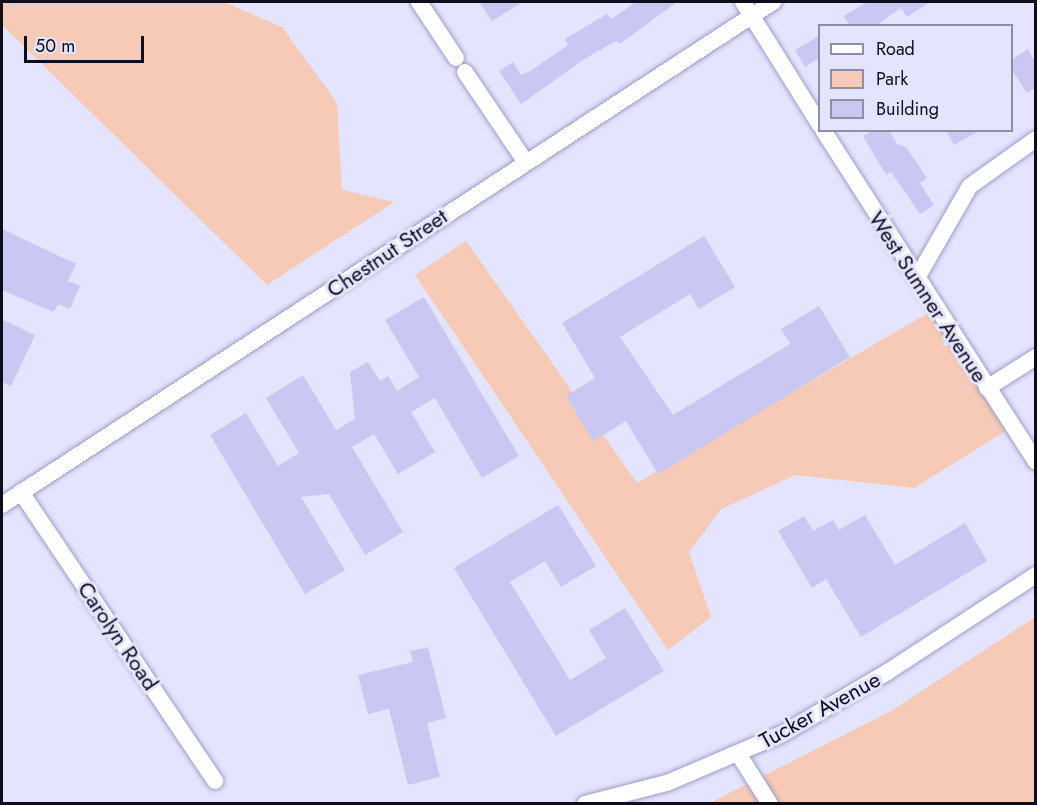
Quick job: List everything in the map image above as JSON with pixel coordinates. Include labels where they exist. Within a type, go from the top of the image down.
[{"type":"street","points":[[420,2],[456,58]]},
{"type":"street","name":"Chestnut Street","points":[[2,505],[525,161],[748,8],[773,2]]},
{"type":"street","points":[[748,8],[818,123]]},
{"type":"street","points":[[465,72],[525,161]]},
{"type":"street","name":"West Sumner Avenue","points":[[824,132],[1035,462]]},
{"type":"street","points":[[916,279],[969,186],[1035,139]]},
{"type":"street","points":[[987,388],[1035,357]]},
{"type":"street","name":"Carolyn Road","points":[[21,492],[215,781]]},
{"type":"street","name":"Tucker Avenue","points":[[585,804],[666,783],[739,755],[782,734],[886,673],[1035,575]]},
{"type":"street","points":[[739,755],[770,804]]},
{"type":"green space","points":[[2,2],[224,2],[282,27],[337,103],[342,190],[394,202],[267,285],[2,25]]},
{"type":"green space","points":[[466,241],[637,483],[933,310],[1012,427],[914,488],[795,475],[721,509],[689,552],[711,617],[668,650],[415,275]]},
{"type":"green space","points":[[1035,617],[1035,803],[708,804],[893,710]]},
{"type":"building","points":[[479,2],[523,2],[492,21]]},
{"type":"building","points":[[636,2],[677,2],[620,44],[616,41],[586,58],[521,104],[499,71],[513,62],[521,75],[532,70],[568,45],[565,39],[607,14],[611,19]]},
{"type":"building","points":[[867,2],[930,2],[907,17],[901,8],[878,24],[849,24],[844,16]]},
{"type":"building","points":[[818,37],[818,59],[805,67],[795,50]]},
{"type":"building","points":[[1028,49],[1035,62],[1035,88],[1027,93],[1013,72],[1013,59]]},
{"type":"building","points":[[870,132],[890,132],[897,144],[906,147],[927,178],[920,183],[934,205],[920,214],[891,172],[886,175],[863,136]]},
{"type":"building","points":[[947,132],[977,132],[954,145]]},
{"type":"building","points":[[2,229],[76,264],[68,281],[80,286],[70,309],[58,304],[54,312],[2,290]]},
{"type":"building","points":[[704,236],[735,287],[699,309],[690,294],[620,337],[673,415],[790,344],[781,329],[819,306],[850,357],[658,474],[626,421],[593,441],[566,396],[595,378],[562,323]]},
{"type":"building","points":[[424,297],[519,456],[482,478],[435,398],[411,412],[435,452],[398,474],[374,434],[352,447],[403,532],[365,555],[329,494],[301,497],[345,570],[305,594],[210,435],[246,413],[278,466],[299,453],[266,398],[303,375],[336,430],[355,419],[350,372],[368,362],[380,381],[388,376],[397,391],[419,377],[385,320]]},
{"type":"building","points":[[2,319],[35,335],[11,386],[2,382]]},
{"type":"building","points":[[558,505],[596,566],[561,587],[545,561],[510,582],[570,680],[606,658],[589,630],[625,608],[664,671],[556,736],[454,568]]},
{"type":"building","points":[[865,515],[895,565],[965,523],[987,561],[861,637],[826,579],[812,588],[778,531],[804,516],[813,531],[833,520],[839,530]]},
{"type":"building","points":[[428,647],[446,718],[427,723],[440,777],[408,785],[389,709],[368,714],[358,675],[413,662],[410,651]]}]
